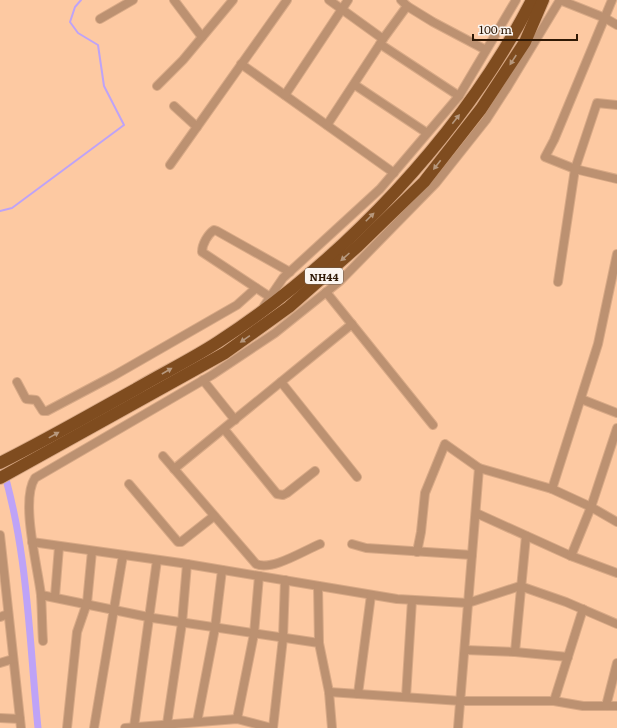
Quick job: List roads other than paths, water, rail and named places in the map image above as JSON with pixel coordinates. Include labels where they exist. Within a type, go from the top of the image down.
[{"type":"highway","name":"NH44","points":[[0,463],[20,454],[218,342],[262,310],[348,239],[412,174],[472,99],[514,35],[532,0]]},
{"type":"highway","name":"NH44","points":[[0,478],[225,353],[289,307],[358,246],[424,182],[481,109],[525,42],[543,0]]},
{"type":"street","points":[[100,20],[133,0]]},
{"type":"street","points":[[174,0],[202,37]]},
{"type":"street","points":[[157,86],[202,37],[233,0]]},
{"type":"street","points":[[170,165],[287,0]]},
{"type":"street","points":[[329,0],[382,42],[459,96]]},
{"type":"street","points":[[285,95],[348,0]]},
{"type":"street","points":[[262,310],[282,278],[380,189],[459,96],[516,0]]},
{"type":"street","points":[[43,641],[40,595],[32,542],[29,490],[35,478],[203,380],[275,333],[326,292],[361,261],[436,183],[489,115],[560,0],[605,18],[617,25]]},
{"type":"street","points":[[612,0],[545,157],[575,169],[617,179]]},
{"type":"street","points":[[327,125],[355,85],[404,3],[433,22],[486,50]]},
{"type":"street","points":[[242,64],[394,173]]},
{"type":"street","points":[[355,85],[427,134]]},
{"type":"street","points":[[558,282],[575,169],[597,103],[617,105]]},
{"type":"street","points":[[174,106],[197,127]]},
{"type":"street","points":[[270,297],[202,252],[202,248],[211,231],[217,231],[290,272]]},
{"type":"street","points":[[552,489],[598,344],[617,254]]},
{"type":"street","points":[[17,382],[25,398],[36,400],[43,411],[46,411],[115,375],[237,305],[256,288]]},
{"type":"street","points":[[326,292],[433,425]]},
{"type":"street","points":[[174,469],[352,324]]},
{"type":"street","points":[[203,380],[235,420]]},
{"type":"street","points":[[281,382],[357,477]]},
{"type":"street","points":[[581,399],[617,413]]},
{"type":"street","points":[[571,556],[591,507],[617,428]]},
{"type":"street","points":[[224,429],[277,494],[282,495],[287,493],[315,471]]},
{"type":"street","points":[[417,552],[421,532],[425,493],[445,444],[480,468],[552,489],[591,507],[617,522]]},
{"type":"street","points":[[163,456],[253,560],[261,566],[271,566],[320,544]]},
{"type":"street","points":[[458,728],[480,468]]},
{"type":"street","points":[[129,484],[178,542],[181,542],[214,516]]},
{"type":"street","points":[[476,513],[571,556],[617,573]]},
{"type":"street","points":[[0,536],[2,579],[8,614],[21,728]]},
{"type":"street","points":[[515,652],[520,586],[526,536]]},
{"type":"street","points":[[32,542],[59,548],[187,564],[371,595],[412,600],[468,603],[520,586],[583,609],[617,624]]},
{"type":"street","points":[[352,544],[366,548],[472,555]]},
{"type":"street","points":[[55,596],[59,548]]},
{"type":"street","points":[[67,728],[77,632],[87,603],[92,551]]},
{"type":"street","points":[[94,728],[123,555]]},
{"type":"street","points":[[157,560],[130,728],[237,719],[258,726],[272,728],[283,638],[284,580]]},
{"type":"street","points":[[167,724],[182,623],[187,564]]},
{"type":"street","points":[[197,722],[215,628],[222,570]]},
{"type":"street","points":[[237,719],[254,634],[259,576]]},
{"type":"street","points":[[318,586],[319,643],[329,692],[332,728]]},
{"type":"street","points":[[40,595],[55,596],[148,617],[182,623],[319,643]]},
{"type":"street","points":[[358,694],[371,595]]},
{"type":"street","points":[[406,697],[412,600]]},
{"type":"street","points":[[554,701],[583,609]]},
{"type":"street","points":[[0,617],[8,614]]},
{"type":"street","points":[[465,650],[515,652],[568,657]]},
{"type":"street","points":[[0,663],[13,659]]},
{"type":"street","points":[[606,706],[617,663]]},
{"type":"street","points":[[329,692],[461,701],[554,701],[583,706],[617,706]]},
{"type":"street","points":[[0,718],[20,719]]},
{"type":"waterway","points":[[0,211],[12,208],[124,125],[104,86],[98,45],[78,33],[70,22],[75,7],[81,0]]},
{"type":"waterway","points":[[0,459],[9,492],[22,559],[38,728]]}]
